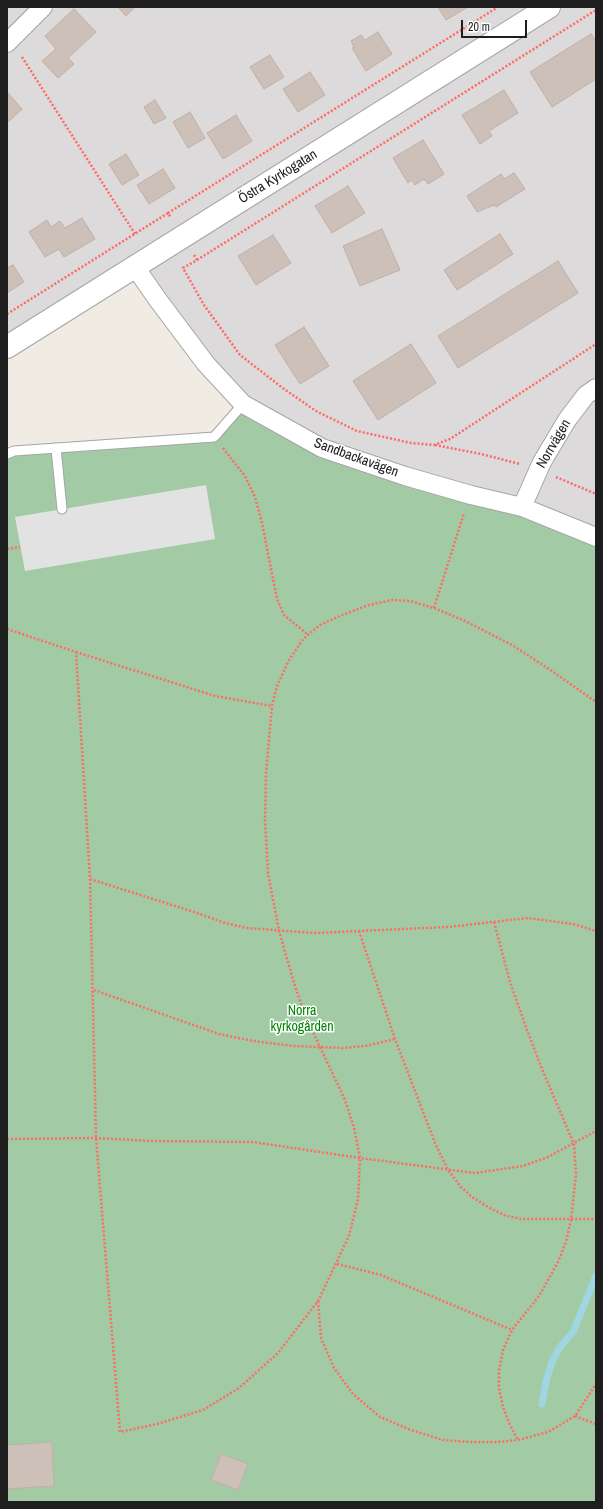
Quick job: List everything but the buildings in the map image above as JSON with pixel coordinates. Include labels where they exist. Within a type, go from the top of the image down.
[{"type":"street","points":[[9,42],[43,7]]},
{"type":"street","name":"Östra Kyrkogatan","points":[[7,347],[549,7]]},
{"type":"street","name":"Sandbackavägen","points":[[135,266],[158,300],[206,364],[243,404],[322,448],[405,476],[471,495],[522,507],[596,537]]},
{"type":"street","name":"Norrvägen","points":[[522,507],[539,469],[567,420],[586,396],[596,388]]},
{"type":"lane","points":[[7,454],[14,451],[214,437],[243,404]]},
{"type":"lane","points":[[56,448],[62,509]]},
{"type":"path","points":[[7,314],[498,7]]},
{"type":"path","points":[[596,10],[183,268],[204,305],[240,355],[284,389],[316,411],[357,431],[411,443],[434,445],[481,454],[539,469],[596,494]]},
{"type":"path","points":[[9,42],[135,234]]},
{"type":"path","points":[[168,213],[197,260]]},
{"type":"path","points":[[434,445],[450,439],[596,344]]},
{"type":"path","points":[[214,437],[245,476],[255,497],[262,522],[276,599],[284,615],[307,634]]},
{"type":"path","points":[[434,608],[471,495]]},
{"type":"path","points":[[7,549],[20,547]]},
{"type":"path","points":[[76,652],[90,879],[94,990],[96,1138],[120,1432],[157,1424],[202,1410],[239,1388],[278,1353],[318,1301],[337,1264],[349,1236],[358,1199],[360,1158],[354,1128],[345,1100],[305,1015],[294,983],[279,931],[268,872],[265,820],[266,774],[272,706],[277,686],[288,662],[307,634],[320,625],[342,614],[369,604],[392,600],[410,601],[434,608],[465,621],[512,645],[596,702]]},
{"type":"path","points":[[7,629],[215,696],[272,706]]},
{"type":"path","points":[[90,879],[183,908],[225,923],[247,928],[315,933],[448,927],[528,918],[573,924],[596,931]]},
{"type":"path","points":[[494,922],[510,982],[527,1030],[574,1144],[576,1174],[571,1220],[566,1242],[548,1281],[539,1296],[512,1330],[503,1350],[499,1370],[499,1388],[503,1407],[518,1440]]},
{"type":"path","points":[[359,931],[395,1039],[435,1143],[448,1170],[461,1187],[472,1197],[504,1215],[521,1220],[596,1219]]},
{"type":"path","points":[[94,990],[219,1034],[253,1041],[294,1046],[343,1048],[365,1046],[395,1039]]},
{"type":"path","points":[[7,1139],[96,1138],[151,1141],[253,1142],[475,1173],[523,1166],[548,1157],[596,1131]]},
{"type":"path","points":[[337,1264],[381,1275],[512,1330]]},
{"type":"path","points":[[318,1301],[321,1338],[334,1368],[353,1394],[380,1417],[411,1430],[443,1440],[471,1442],[518,1440],[548,1432],[575,1416],[596,1384]]},
{"type":"path","points":[[575,1416],[596,1424]]},
{"type":"shaded area","points":[[7,7],[596,7],[596,537],[405,476],[243,404],[135,267],[7,347]]},
{"type":"shaded area","points":[[206,485],[215,539],[25,571],[15,517]]},
{"type":"green space","name":"Norra kyrkogården","points":[[243,404],[322,448],[596,537],[596,1502],[7,1502],[7,454],[214,437]]},
{"type":"waterway","points":[[542,1404],[546,1381],[552,1362],[560,1347],[573,1332],[596,1276]]}]
